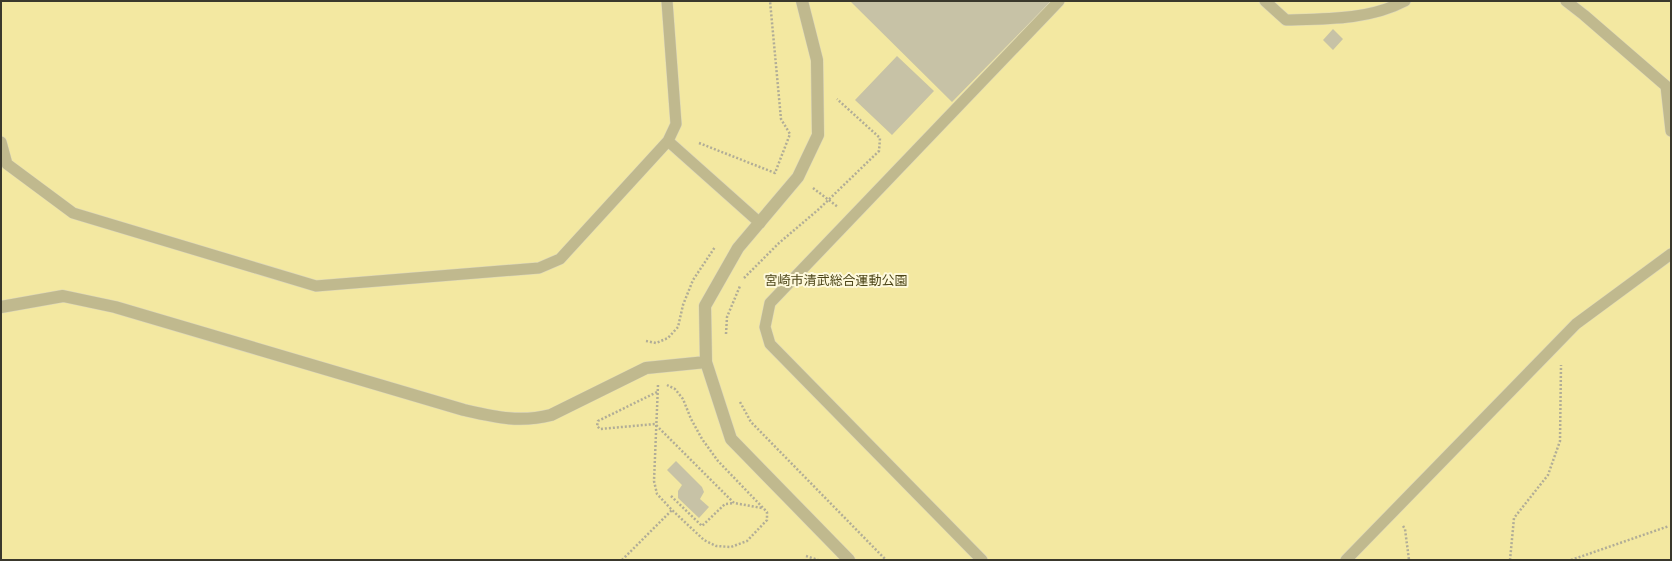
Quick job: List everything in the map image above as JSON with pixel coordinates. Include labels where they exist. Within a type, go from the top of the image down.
[{"type":"street","points":[[802,1],[817,60],[818,135],[798,177],[738,248],[705,306],[706,362],[731,440],[849,560]]},
{"type":"street","points":[[1,307],[63,296],[115,307],[464,410],[498,418],[534,419],[551,415],[646,368],[706,362]]},
{"type":"lane","points":[[1,142],[7,164],[73,213],[316,286],[539,268],[560,259],[668,141],[676,124],[667,1]]},
{"type":"lane","points":[[982,560],[770,344],[765,327],[770,303],[1059,1]]},
{"type":"lane","points":[[1265,1],[1286,20],[1340,19],[1390,9],[1405,1]]},
{"type":"lane","points":[[1566,1],[1666,86],[1671,131]]},
{"type":"lane","points":[[668,141],[760,223]]},
{"type":"lane","points":[[1346,560],[1576,324],[1671,254]]},
{"type":"path","points":[[698,142],[775,174],[790,134],[781,118],[770,1]]},
{"type":"path","points":[[798,177],[852,218]]},
{"type":"path","points":[[1510,560],[1514,518],[1548,475],[1560,441],[1562,338]]},
{"type":"path","points":[[658,385],[655,424],[654,481],[657,494],[704,540],[716,546],[731,547],[747,541],[762,525]]},
{"type":"path","points":[[655,424],[600,429],[596,426],[598,421],[657,392]]},
{"type":"path","points":[[655,424],[734,503]]},
{"type":"path","points":[[671,496],[702,526],[725,504],[734,503],[763,509]]},
{"type":"path","points":[[622,560],[672,510]]},
{"type":"path","points":[[1393,512],[1405,529],[1409,560]]},
{"type":"path","points":[[1571,560],[1669,526]]},
{"type":"path","points":[[806,556],[818,560]]},
{"type":"green space","name":"宮崎市清武総合運動公園","points":[[1,1],[1671,1],[1671,560],[1,560]]},
{"type":"building","points":[[850,1],[1051,1],[952,102]]},
{"type":"building","points":[[1333,29],[1343,39],[1333,50],[1323,40]]},
{"type":"building","points":[[897,56],[934,91],[892,135],[855,100]]},
{"type":"building","points":[[676,461],[702,487],[704,492],[700,499],[709,507],[699,518],[678,498],[678,491],[682,485],[667,470]]}]
